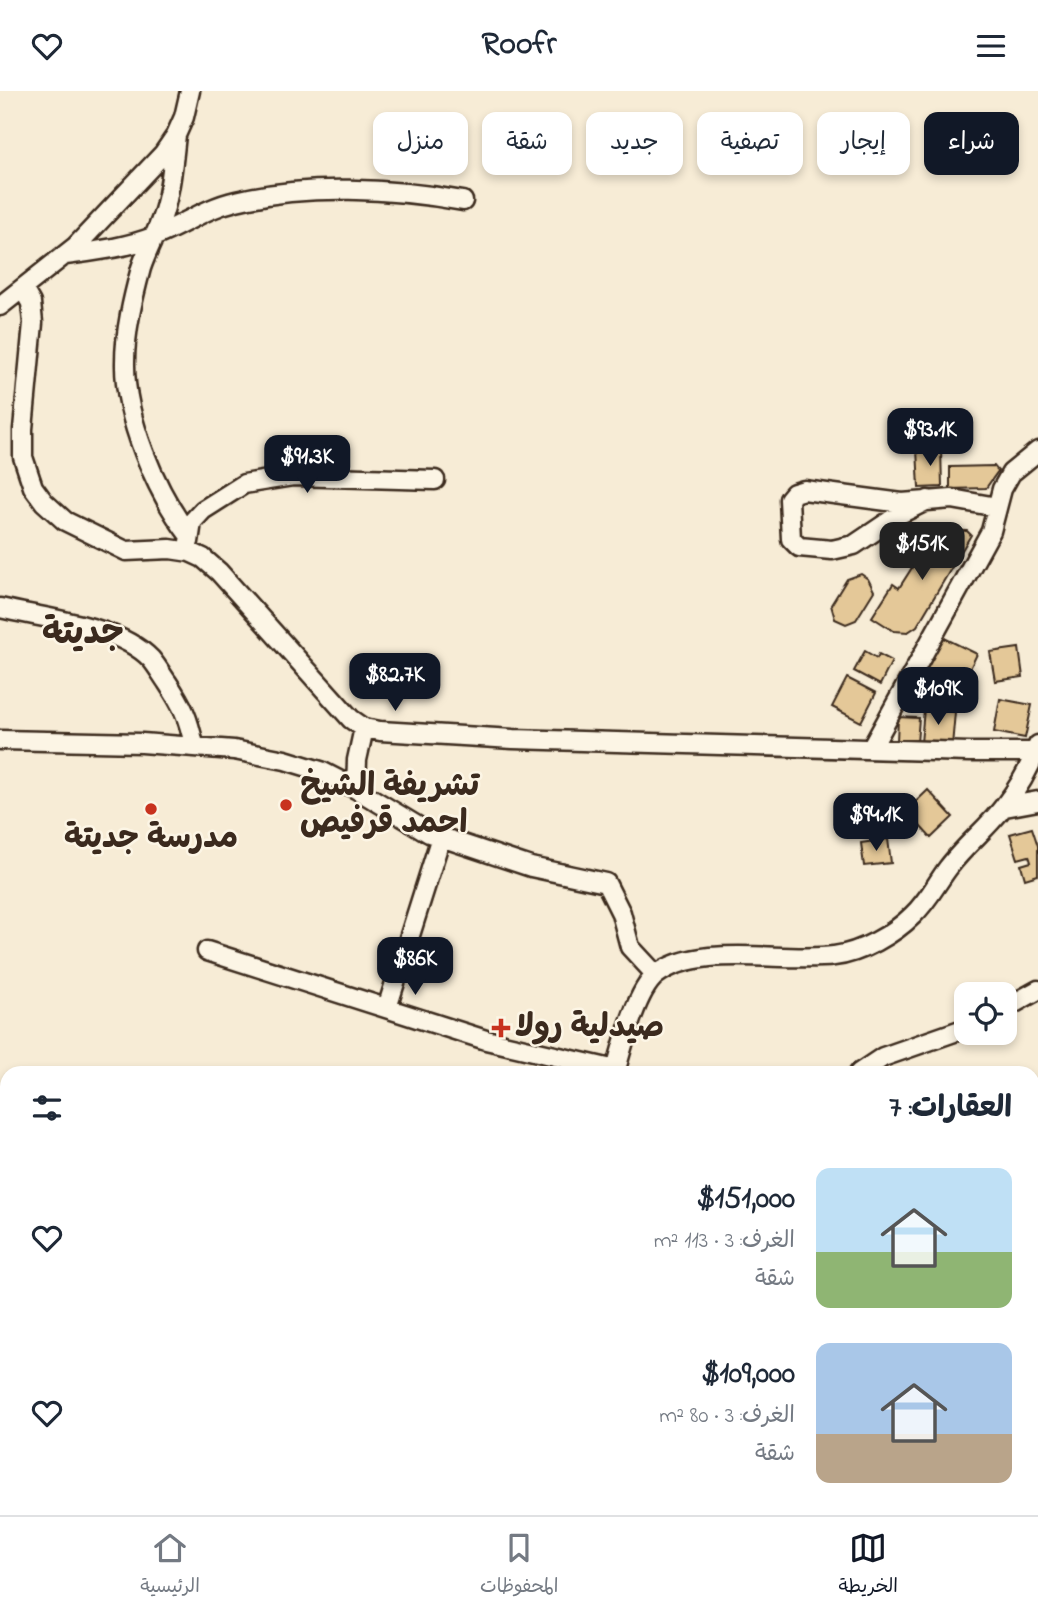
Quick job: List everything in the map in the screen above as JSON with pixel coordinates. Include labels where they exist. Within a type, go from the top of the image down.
[{"type":"street","points":[[0,306],[65,255],[163,154],[184,117],[190,91]]},
{"type":"street","points":[[176,135],[171,178],[156,237],[142,265],[135,295],[125,364],[137,428],[152,471],[190,544],[219,572],[351,719],[364,728],[380,731],[513,739],[871,749],[1037,748],[1024,778],[1005,807],[948,868],[929,898],[912,917],[860,949],[837,956],[813,958],[725,955],[698,959],[656,975],[646,988],[631,1021],[618,1066]]},
{"type":"street","points":[[65,255],[126,246],[156,237],[204,211],[237,201],[301,192],[374,191],[428,194],[463,201]]},
{"type":"street","points":[[23,289],[31,303],[33,323],[23,457],[33,487],[44,502],[65,520],[126,551],[170,549],[190,544]]},
{"type":"street","points":[[871,749],[991,531],[1002,489],[1011,473],[1038,451]]},
{"type":"street","points":[[190,544],[192,523],[203,510],[244,484],[293,476],[435,479]]},
{"type":"street","points":[[928,500],[900,514],[846,549],[799,547],[791,539],[789,499],[794,493],[804,490],[902,503],[928,500],[952,499],[997,507]]},
{"type":"street","points":[[0,608],[110,633],[131,643],[152,660],[182,706],[188,716],[194,745]]},
{"type":"street","points":[[356,789],[357,760],[364,728]]},
{"type":"street","points":[[0,740],[194,745],[285,760],[321,771],[356,789],[408,822],[441,837],[531,867],[606,883],[621,913],[630,947],[656,975]]},
{"type":"street","points":[[1005,807],[1038,801]]},
{"type":"street","points":[[387,1008],[441,837]]},
{"type":"street","points":[[207,951],[486,1040],[595,1066]]},
{"type":"street","points":[[1017,1002],[1038,990]]},
{"type":"street","points":[[870,1066],[883,1057],[954,1032]]},
{"type":"building","points":[[941,448],[942,487],[919,488],[917,449]]},
{"type":"building","points":[[994,466],[998,471],[986,488],[950,489],[950,467]]},
{"type":"building","points":[[936,530],[967,531],[971,535],[917,626],[908,632],[894,631],[872,617],[893,584],[899,588]]},
{"type":"building","points":[[861,574],[868,579],[874,591],[856,620],[846,624],[835,619],[831,605],[847,579]]},
{"type":"building","points":[[936,634],[977,654],[954,702],[949,700],[946,707],[937,703],[935,707],[915,704],[905,699]]},
{"type":"building","points":[[1019,648],[1023,677],[995,681],[990,652]]},
{"type":"building","points":[[865,651],[877,658],[879,654],[892,661],[880,685],[854,671]]},
{"type":"building","points":[[847,678],[876,693],[861,722],[832,707]]},
{"type":"building","points":[[1000,699],[1032,705],[1025,738],[994,732]]},
{"type":"building","points":[[924,709],[955,712],[952,746],[921,743]]},
{"type":"building","points":[[898,717],[919,718],[917,743],[897,742]]},
{"type":"building","points":[[928,790],[953,817],[931,838],[906,811]]},
{"type":"building","points":[[1032,828],[1038,846],[1038,875],[1025,879],[1021,865],[1031,862],[1029,856],[1018,859],[1010,834]]},
{"type":"building","points":[[888,839],[891,863],[864,866],[861,843]]},
{"type":"place","name":"تشريفة الشيخ احمد قرفيص","points":[[286,805]]},
{"type":"place","name":"مدرسة جديتة","points":[[151,809]]},
{"type":"place","name":"صيدلية رولا","points":[[501,1028]]},
{"type":"district","name":"جديتة","points":[[83,634]]}]
